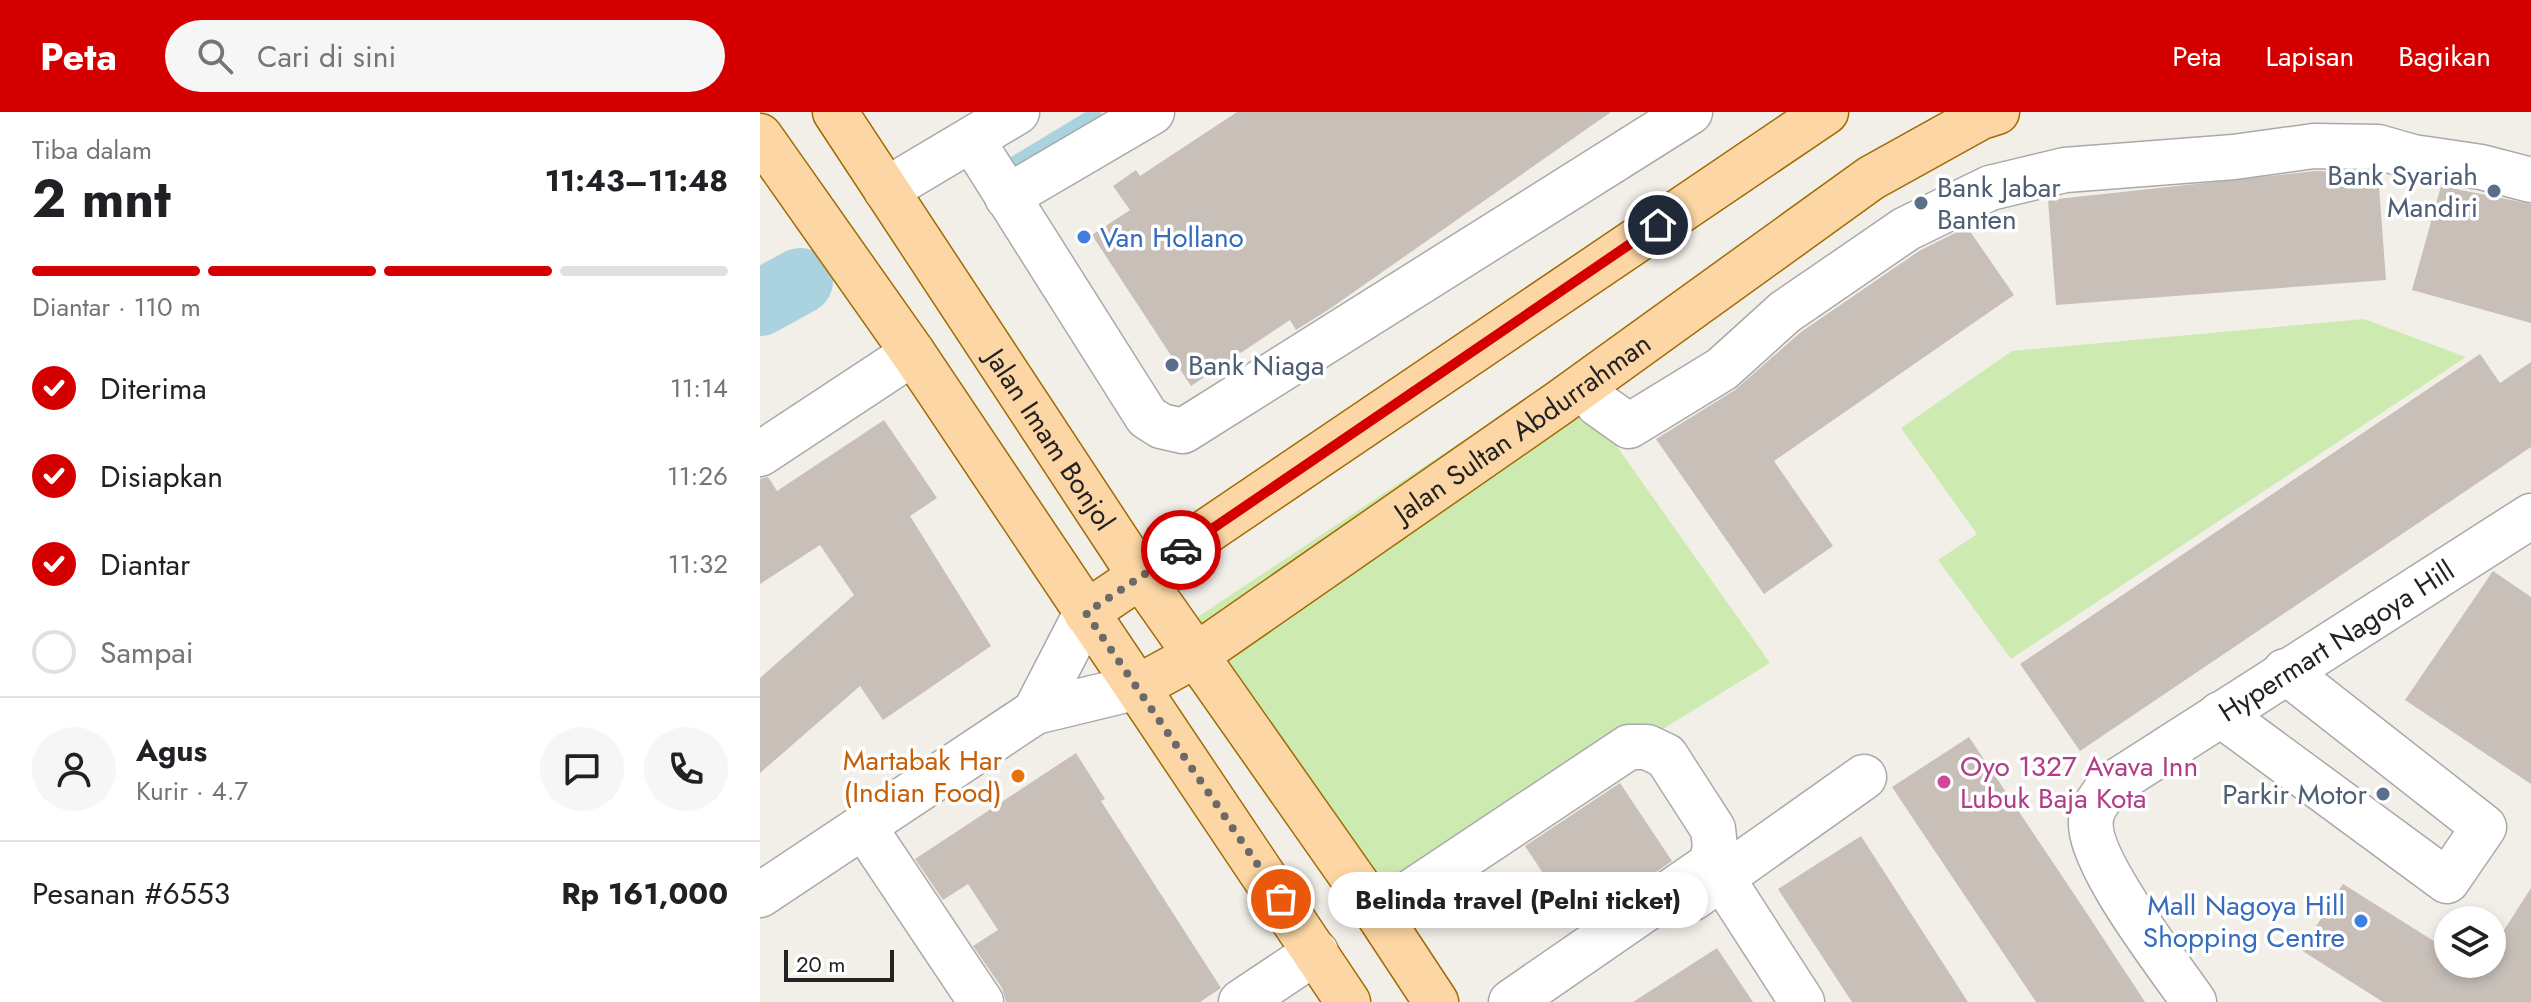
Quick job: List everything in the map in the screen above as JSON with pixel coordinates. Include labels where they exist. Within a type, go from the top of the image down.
[{"type":"main road","name":"Jalan Imam Bonjol","points":[[835,112],[1141,577],[1198,654],[1436,1002]]},
{"type":"main road","name":"Jalan Sultan Abdurrahman","points":[[1138,687],[1198,654],[1585,385],[1871,178],[1981,117],[1997,112]]},
{"type":"main road","name":"Jalan Sultan Abdurrahman","points":[[1086,613],[1815,115]]},
{"type":"main road","points":[[760,136],[913,353],[1348,1002]]},
{"type":"street","points":[[890,194],[976,145],[1017,112]]},
{"type":"street","points":[[1005,192],[1152,112]]},
{"type":"street","points":[[976,145],[1147,417],[1161,426],[1183,431],[1690,112]]},
{"type":"street","points":[[1585,385],[1598,404],[1629,426],[1722,369],[1785,312],[1906,229],[1990,188],[2065,170],[2327,146],[2378,147],[2531,180]]},
{"type":"street","points":[[760,454],[913,353]]},
{"type":"street","name":"Hypermart Nagoya Hill","points":[[2194,1002],[2107,874],[2092,843],[2092,814],[2108,787],[2531,516]]},
{"type":"street","name":"Jalan Sultan Abdurrahman","points":[[1035,712],[1086,613]]},
{"type":"street","points":[[2220,714],[2447,881],[2484,827],[2285,671]]},
{"type":"street","name":"Jalan Sultan Abdurrahman","points":[[760,895],[1035,712],[1138,687]]},
{"type":"street","points":[[1378,914],[1629,747],[1647,747],[1666,756],[1713,829],[1715,847],[1711,864],[1511,1002]]},
{"type":"street","points":[[1547,1002],[1864,777]]},
{"type":"street","points":[[864,827],[981,1002]]},
{"type":"street","points":[[1722,878],[1802,1002]]},
{"type":"street","points":[[1241,1002],[1316,952]]},
{"type":"green space","points":[[2364,319],[2466,357],[2011,659],[1938,560],[1977,534],[1901,428],[2012,351]]},
{"type":"green space","points":[[1565,373],[1770,663],[1382,902],[1181,628]]},
{"type":"building","points":[[1237,112],[1611,112],[1328,310],[1296,330],[1290,320],[1191,386],[1092,235],[1130,210],[1113,186],[1136,170],[1140,176]]},
{"type":"building","points":[[2316,171],[2378,173],[2386,280],[2056,305],[2048,200]]},
{"type":"building","points":[[2441,186],[2531,204],[2531,323],[2412,290]]},
{"type":"building","points":[[1967,227],[2014,295],[1774,461],[1833,546],[1764,594],[1656,439],[1735,390],[1801,332],[1919,251]]},
{"type":"building","points":[[2480,354],[2500,383],[2531,362],[2531,447],[2080,751],[2020,664]]},
{"type":"building","points":[[884,420],[937,498],[910,516],[991,646],[883,720],[860,686],[760,773],[760,678],[854,595],[820,545],[760,584],[760,479],[768,477],[777,491]]},
{"type":"building","points":[[2493,571],[2531,597],[2531,784],[2405,700]]},
{"type":"building","points":[[1969,737],[2145,1002],[2036,1002],[1892,787]]},
{"type":"building","points":[[1076,753],[1105,799],[1101,801],[1221,988],[1200,1002],[1006,1002],[1002,988],[973,946],[998,930],[968,884],[943,900],[915,859]]},
{"type":"building","points":[[1620,783],[1672,861],[1578,926],[1525,846]]},
{"type":"building","points":[[1861,836],[1968,1002],[1852,1002],[1778,889]]},
{"type":"building","name":"Mall Nagoya Hill Shopping Centre","points":[[2343,884],[2434,941],[2434,978],[2506,978],[2506,927],[2531,888],[2531,1002],[2383,1002],[2301,950]]},
{"type":"building","points":[[1717,948],[1753,1002],[1633,1002]]},
{"type":"waterway","points":[[1010,164],[1096,112]]},
{"type":"waterway","points":[[760,303],[800,281]]},
{"type":"way so far","points":[[1181,550],[1086,613],[1281,899]]},
{"type":"place","name":"Bank Syariah Mandiri","points":[[2494,191]]},
{"type":"place","name":"Bank Jabar Banten","points":[[1921,203]]},
{"type":"place","name":"Van Hollano","points":[[1084,237]]},
{"type":"place","name":"Bank Niaga","points":[[1172,365]]},
{"type":"place","name":"Martabak Har (Indian Food)","points":[[1018,776]]},
{"type":"place","name":"Oyo 1327 Avava Inn Lubuk Baja Kota","points":[[1944,782]]},
{"type":"place","name":"Parkir Motor","points":[[2383,794]]},
{"type":"place","name":"Belinda travel (Pelni ticket)","points":[[1281,899]]},
{"type":"place","name":"Mall Nagoya Hill Shopping Centre","points":[[2361,921]]},
{"type":"route","points":[[1181,550],[1658,225]]}]
